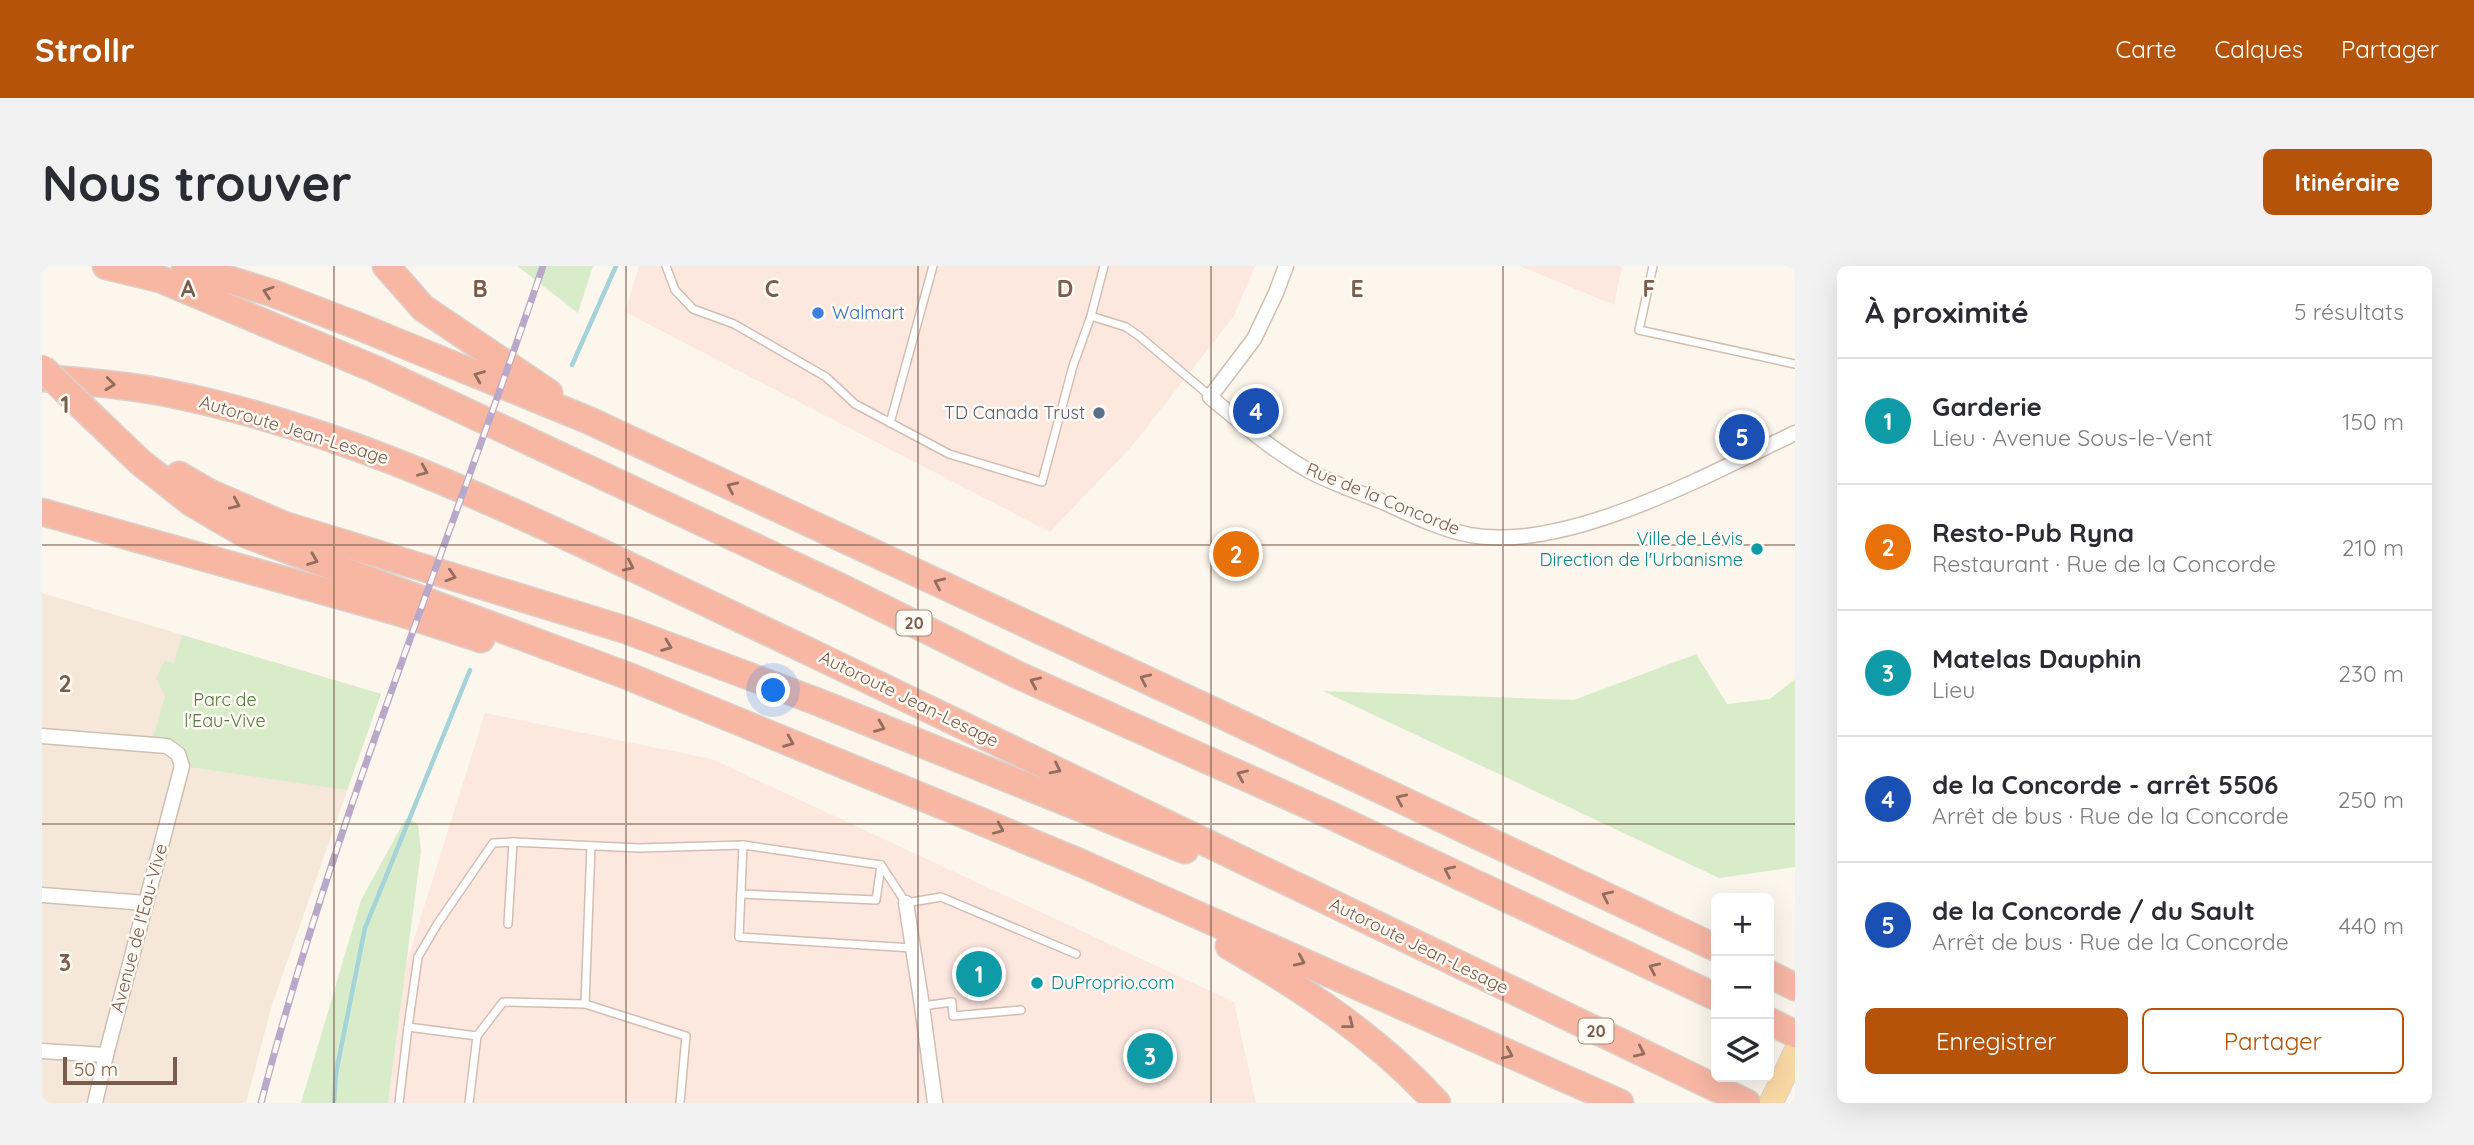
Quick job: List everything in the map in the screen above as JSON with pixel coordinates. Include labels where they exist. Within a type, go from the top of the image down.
[{"type":"highway","name":"20","points":[[106,266],[160,279],[377,370],[838,586],[1020,676],[1330,815],[1711,995]]},
{"type":"highway","points":[[185,266],[272,293],[588,420],[1711,945]]},
{"type":"highway","points":[[386,266],[423,308],[588,420]]},
{"type":"highway","points":[[42,368],[140,463],[192,503],[245,534],[524,636],[726,716],[1081,863],[1620,1103]]},
{"type":"highway","name":"Autoroute Jean-Lesage","points":[[42,378],[170,393],[305,429],[409,465],[492,501],[727,612],[1747,1103]]},
{"type":"highway","points":[[94,418],[145,456],[210,493],[284,525],[626,630],[818,702],[1122,823],[1446,960]]},
{"type":"highway","points":[[42,506],[123,534]]},
{"type":"highway","points":[[42,512],[398,612],[726,716]]},
{"type":"highway","points":[[1081,863],[1301,989],[1382,1050],[1437,1103]]},
{"type":"highway","points":[[1774,970],[1795,979]]},
{"type":"highway","points":[[1774,976],[1795,987]]},
{"type":"highway","points":[[1774,1024],[1795,1034]]},
{"type":"main road","points":[[1771,1103],[1795,1053]]},
{"type":"street","points":[[1210,397],[1254,339],[1286,266]]},
{"type":"street","name":"Rue de la Concorde","points":[[1210,397],[1257,436],[1317,475],[1449,530],[1473,536],[1518,535],[1590,522],[1705,476],[1795,433]]},
{"type":"street","name":"Avenue de l'Eau-Vive","points":[[42,736],[167,746],[177,754],[182,766],[95,1103]]},
{"type":"street","points":[[42,895],[146,903]]},
{"type":"street","points":[[906,903],[935,1103]]},
{"type":"street","points":[[42,1051],[106,1055]]},
{"type":"lane","points":[[666,266],[675,290],[693,309],[734,324],[826,377],[855,404],[948,454],[1042,482],[1073,366],[1091,316],[1104,266]]},
{"type":"lane","points":[[890,423],[933,266]]},
{"type":"lane","points":[[1653,266],[1639,330],[1795,364]]},
{"type":"lane","points":[[1091,316],[1126,327],[1210,397]]},
{"type":"lane","points":[[508,924],[513,842]]},
{"type":"lane","points":[[400,1103],[418,957],[438,923],[493,844],[513,842],[639,848],[743,845],[881,865],[906,903],[941,897],[1076,954]]},
{"type":"lane","points":[[743,845],[740,937],[913,948]]},
{"type":"lane","points":[[585,1004],[591,846]]},
{"type":"lane","points":[[741,894],[876,900],[881,865]]},
{"type":"lane","points":[[469,1103],[477,1036],[503,1002],[585,1004],[686,1036],[680,1103]]},
{"type":"lane","points":[[922,1006],[952,1002],[953,1016],[1021,1010]]},
{"type":"lane","points":[[408,1027],[477,1036]]},
{"type":"shaded area","points":[[639,266],[1255,266],[1234,316],[1132,446],[1050,532],[625,312]]},
{"type":"shaded area","points":[[1520,266],[1622,266],[1614,305]]},
{"type":"shaded area","points":[[42,593],[381,694],[272,1005],[246,1103],[42,1103]]},
{"type":"shaded area","points":[[485,713],[712,759],[1234,1002],[1256,1103],[388,1103],[406,964]]},
{"type":"green space","points":[[517,266],[593,266],[578,313]]},
{"type":"green space","name":"Parc de l'Eau-Vive","points":[[182,635],[381,694],[347,790],[182,766],[177,754],[151,745],[165,696],[156,678],[165,660],[174,664]]},
{"type":"green space","points":[[1696,654],[1727,704],[1770,699],[1795,679],[1795,867],[1719,878],[1323,691],[1574,700]]},
{"type":"green space","points":[[406,818],[418,824],[421,851],[388,1103],[301,1103],[361,900]]},
{"type":"waterway","points":[[572,365],[616,266]]},
{"type":"waterway","points":[[334,1103],[336,1073],[365,928],[470,670]]},
{"type":"railway","points":[[261,1103],[323,891],[358,786],[543,266]]},
{"type":"place","name":"Walmart","points":[[818,313]]},
{"type":"place","name":"de la Concorde - arrêt 5506","points":[[1256,411]]},
{"type":"place","name":"TD Canada Trust","points":[[1099,413]]},
{"type":"place","name":"de la Concorde / du Sault","points":[[1742,437]]},
{"type":"place","name":"Ville de Lévis Direction de l'Urbanisme","points":[[1757,549]]},
{"type":"place","name":"Resto-Pub Ryna","points":[[1236,554]]},
{"type":"place","name":"Garderie","points":[[979,974]]},
{"type":"place","name":"DuProprio.com","points":[[1037,983]]},
{"type":"place","name":"Matelas Dauphin","points":[[1150,1056]]}]
